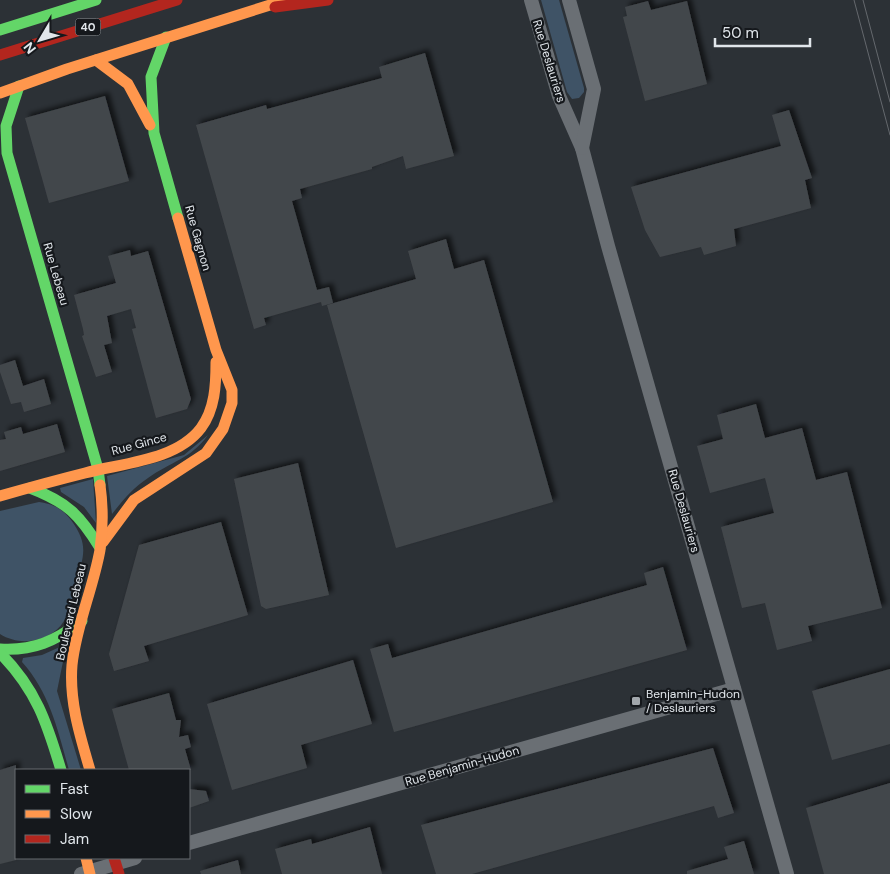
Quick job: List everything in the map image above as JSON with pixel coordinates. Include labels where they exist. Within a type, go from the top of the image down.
[{"type":"main road","points":[[0,30],[96,0]]},
{"type":"main road","name":"40","points":[[0,55],[177,0]]},
{"type":"main road","points":[[0,93],[166,37],[266,8],[286,0]]},
{"type":"main road","points":[[266,8],[328,0]]},
{"type":"main road","name":"Rue Gagnon","points":[[154,133],[151,77],[166,37]]},
{"type":"main road","name":"Rue Gagnon","points":[[96,60],[128,84],[154,133],[216,350]]},
{"type":"main road","name":"Rue Lebeau","points":[[19,86],[6,126],[7,153],[98,469]]},
{"type":"main road","name":"Rue Gince","points":[[0,496],[170,451],[194,436],[207,418],[216,392],[216,350]]},
{"type":"main road","name":"Boulevard Lebeau","points":[[100,548],[123,512],[134,500],[153,486],[198,460],[217,439],[228,418],[232,390],[216,350]]},
{"type":"main road","name":"Boulevard Lebeau","points":[[90,769],[71,690],[72,664],[100,548],[103,517],[98,469]]},
{"type":"main road","points":[[30,488],[53,496],[72,507],[84,521],[100,548]]},
{"type":"main road","points":[[0,651],[26,651],[40,648],[53,642],[82,621]]},
{"type":"main road","points":[[0,651],[19,672],[36,696],[61,769]]},
{"type":"street","name":"Rue Deslauriers","points":[[531,0],[558,96],[582,148],[603,229],[787,874]]},
{"type":"street","name":"Rue Deslauriers","points":[[569,0],[594,89],[582,148]]},
{"type":"street","name":"Rue Benjamin-Hudon","points":[[190,843],[734,688]]},
{"type":"street","points":[[87,869],[116,865],[132,859]]},
{"type":"shaded area","points":[[541,0],[559,0],[584,88],[584,92],[579,98],[572,99],[567,92]]},
{"type":"shaded area","points":[[208,435],[195,450],[138,486],[112,514],[107,476],[184,455]]},
{"type":"shaded area","points":[[93,479],[96,523],[84,507],[61,492],[60,488]]},
{"type":"shaded area","points":[[39,502],[57,508],[71,520],[81,537],[83,558],[64,621],[51,634],[43,638],[26,641],[17,640],[0,634],[0,511]]},
{"type":"shaded area","points":[[62,646],[66,647],[57,691],[81,769],[69,769],[52,713],[40,686],[22,662],[23,658],[42,655]]},
{"type":"building","points":[[648,1],[651,10],[687,1],[707,84],[645,101],[623,17],[627,16],[625,7]]},
{"type":"building","points":[[425,53],[454,156],[406,169],[403,156],[372,167],[372,169],[300,189],[302,198],[292,201],[317,290],[329,287],[333,303],[322,306],[321,302],[264,318],[266,325],[254,329],[196,125],[266,105],[267,109],[382,78],[379,67]]},
{"type":"building","points":[[105,96],[129,181],[49,203],[25,118]]},
{"type":"building","points":[[789,110],[812,178],[805,180],[811,208],[734,229],[736,246],[704,255],[701,247],[660,257],[645,230],[631,187],[781,146],[772,115]]},
{"type":"building","points":[[446,239],[454,269],[484,260],[553,502],[396,548],[327,305],[416,279],[408,251]]},
{"type":"building","points":[[130,250],[131,256],[148,251],[191,399],[187,409],[156,418],[132,329],[136,328],[131,309],[107,316],[112,343],[104,345],[112,372],[96,377],[82,336],[84,335],[83,329],[74,295],[116,283],[108,256]]},
{"type":"building","points":[[15,360],[23,386],[44,379],[51,404],[24,412],[21,402],[11,404],[0,372],[0,365]]},
{"type":"building","points":[[756,404],[765,438],[802,428],[816,480],[847,472],[882,608],[808,626],[812,641],[777,650],[765,603],[742,608],[721,527],[774,513],[765,478],[710,493],[697,446],[723,439],[717,415]]},
{"type":"building","points":[[57,424],[65,452],[0,471],[0,440],[6,439],[4,432],[21,427],[23,434]]},
{"type":"building","points":[[298,463],[329,595],[266,609],[261,606],[234,479]]},
{"type":"building","points":[[221,522],[248,615],[144,646],[149,661],[114,671],[109,654],[139,545]]},
{"type":"building","points":[[663,567],[687,650],[394,732],[370,649],[388,644],[392,658],[647,585],[644,573]]},
{"type":"building","points":[[353,660],[372,724],[301,745],[307,768],[232,790],[207,704]]},
{"type":"building","points":[[890,669],[890,744],[832,760],[812,691]]},
{"type":"building","points":[[169,693],[176,720],[181,720],[179,737],[188,735],[191,747],[185,749],[191,770],[129,769],[112,709]]},
{"type":"building","points":[[713,748],[734,813],[718,818],[714,806],[472,874],[436,874],[421,825]]},
{"type":"building","points":[[16,765],[16,860],[0,864],[0,770]]},
{"type":"building","points":[[890,783],[890,874],[824,874],[806,808]]},
{"type":"building","points":[[190,789],[206,791],[209,801],[190,808]]},
{"type":"building","points":[[370,827],[382,874],[282,874],[275,849],[311,839],[312,844]]},
{"type":"building","points":[[744,841],[754,874],[687,874],[687,871],[728,859],[724,847]]},
{"type":"building","points":[[238,860],[241,874],[201,874],[200,871]]},
{"type":"tram line","points":[[854,0],[890,135]]},
{"type":"tram line","points":[[863,0],[890,102]]},
{"type":"traffic: fast","points":[[0,30],[96,0]]},
{"type":"traffic: fast","points":[[166,37],[151,77],[154,133],[178,218]]},
{"type":"traffic: fast","points":[[19,86],[6,126],[7,153],[98,469],[100,485]]},
{"type":"traffic: fast","points":[[30,488],[63,504],[79,518],[100,548]]},
{"type":"traffic: fast","points":[[0,649],[23,648],[44,643],[63,634],[82,621]]},
{"type":"traffic: fast","points":[[0,653],[23,680],[39,707],[61,769]]},
{"type":"traffic: slow","points":[[0,93],[67,69],[286,0]]},
{"type":"traffic: slow","points":[[96,60],[128,84],[150,125]]},
{"type":"traffic: slow","points":[[103,542],[134,500],[206,453],[223,429],[232,403],[232,390],[216,350],[178,218]]},
{"type":"traffic: slow","points":[[0,496],[85,473],[148,459],[178,448],[190,439],[206,421],[212,405],[215,388],[216,362]]},
{"type":"traffic: slow","points":[[90,769],[76,718],[72,692],[72,665],[77,636],[100,550],[102,534],[100,485]]},
{"type":"traffic: slow","points":[[86,859],[90,874]]},
{"type":"traffic: jam","points":[[0,55],[177,0]]},
{"type":"traffic: jam","points":[[275,7],[328,0]]},
{"type":"traffic: jam","points":[[114,859],[119,874]]},
{"type":"place","name":"Benjamin-Hudon / Deslauriers","points":[[636,701]]}]
